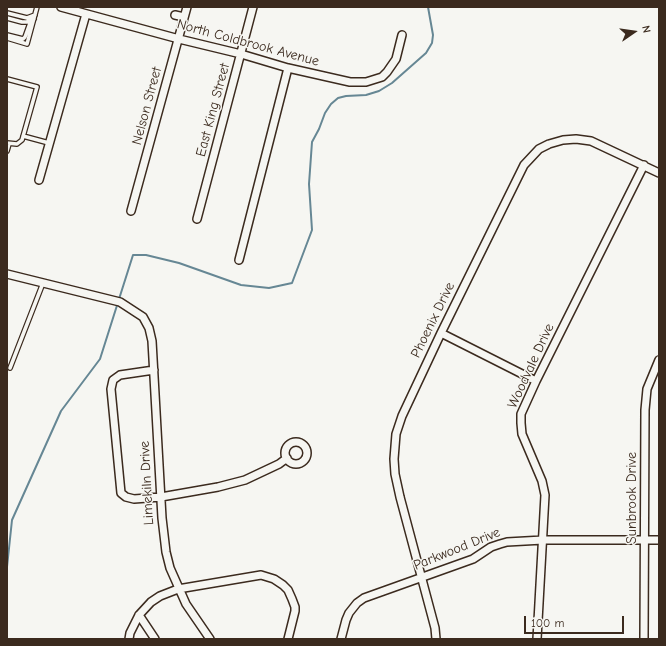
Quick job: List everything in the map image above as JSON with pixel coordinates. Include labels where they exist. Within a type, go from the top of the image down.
[{"type":"street","name":"North Coldbrook Avenue","points":[[61,7],[87,10],[179,39],[241,54],[288,68],[350,82],[366,82],[382,77],[396,59],[402,35]]},
{"type":"street","name":"Nelson Street","points":[[131,211],[187,7]]},
{"type":"street","name":"East King Street","points":[[197,219],[253,7]]},
{"type":"street","points":[[39,180],[87,10]]},
{"type":"street","points":[[175,15],[184,17]]},
{"type":"street","points":[[239,260],[288,68]]},
{"type":"street","name":"Phoenix Drive","points":[[436,639],[435,628],[398,489],[395,467],[395,446],[397,430],[402,416],[441,333],[524,165],[539,149],[558,141],[583,139],[591,141],[659,173]]},
{"type":"street","name":"Woodvale Drive","points":[[537,639],[545,505],[542,481],[524,438],[521,423],[523,409],[644,165]]},
{"type":"street","points":[[7,274],[43,283]]},
{"type":"street","name":"Limekiln Drive","points":[[43,283],[120,302],[143,317],[149,328],[152,341],[161,497],[166,552],[178,590],[210,639]]},
{"type":"street","points":[[441,333],[536,381]]},
{"type":"street","name":"Sunbrook Drive","points":[[644,639],[644,410],[647,389],[659,360]]},
{"type":"street","points":[[154,370],[120,375],[113,380],[111,389],[121,493],[126,497],[134,499],[161,497],[218,487],[244,480],[274,467],[287,458]]},
{"type":"street","name":"Parkwood Drive","points":[[341,639],[349,613],[360,601],[374,594],[473,559],[492,547],[500,544],[507,542],[543,540],[659,540]]},
{"type":"street","points":[[129,639],[130,633],[139,615],[151,602],[160,596],[178,590],[261,575],[274,579],[288,590],[294,603],[294,612],[288,639]]},
{"type":"street","points":[[139,615],[155,639]]},
{"type":"lane","points":[[7,37],[27,44],[37,7]]},
{"type":"lane","points":[[7,13],[27,18],[34,17]]},
{"type":"lane","points":[[7,18],[27,22],[34,17]]},
{"type":"lane","points":[[7,79],[37,87],[22,140],[17,144],[8,144],[7,151]]},
{"type":"lane","points":[[23,136],[49,143]]},
{"type":"lane","points":[[10,368],[43,283]]},
{"type":"waterway","points":[[7,567],[12,520],[61,411],[100,359],[133,255],[146,255],[179,263],[241,285],[269,288],[292,283],[312,230],[309,184],[312,142],[325,113],[331,104],[338,98],[366,95],[379,91],[392,83],[426,53],[432,43],[433,35],[428,7]]}]
